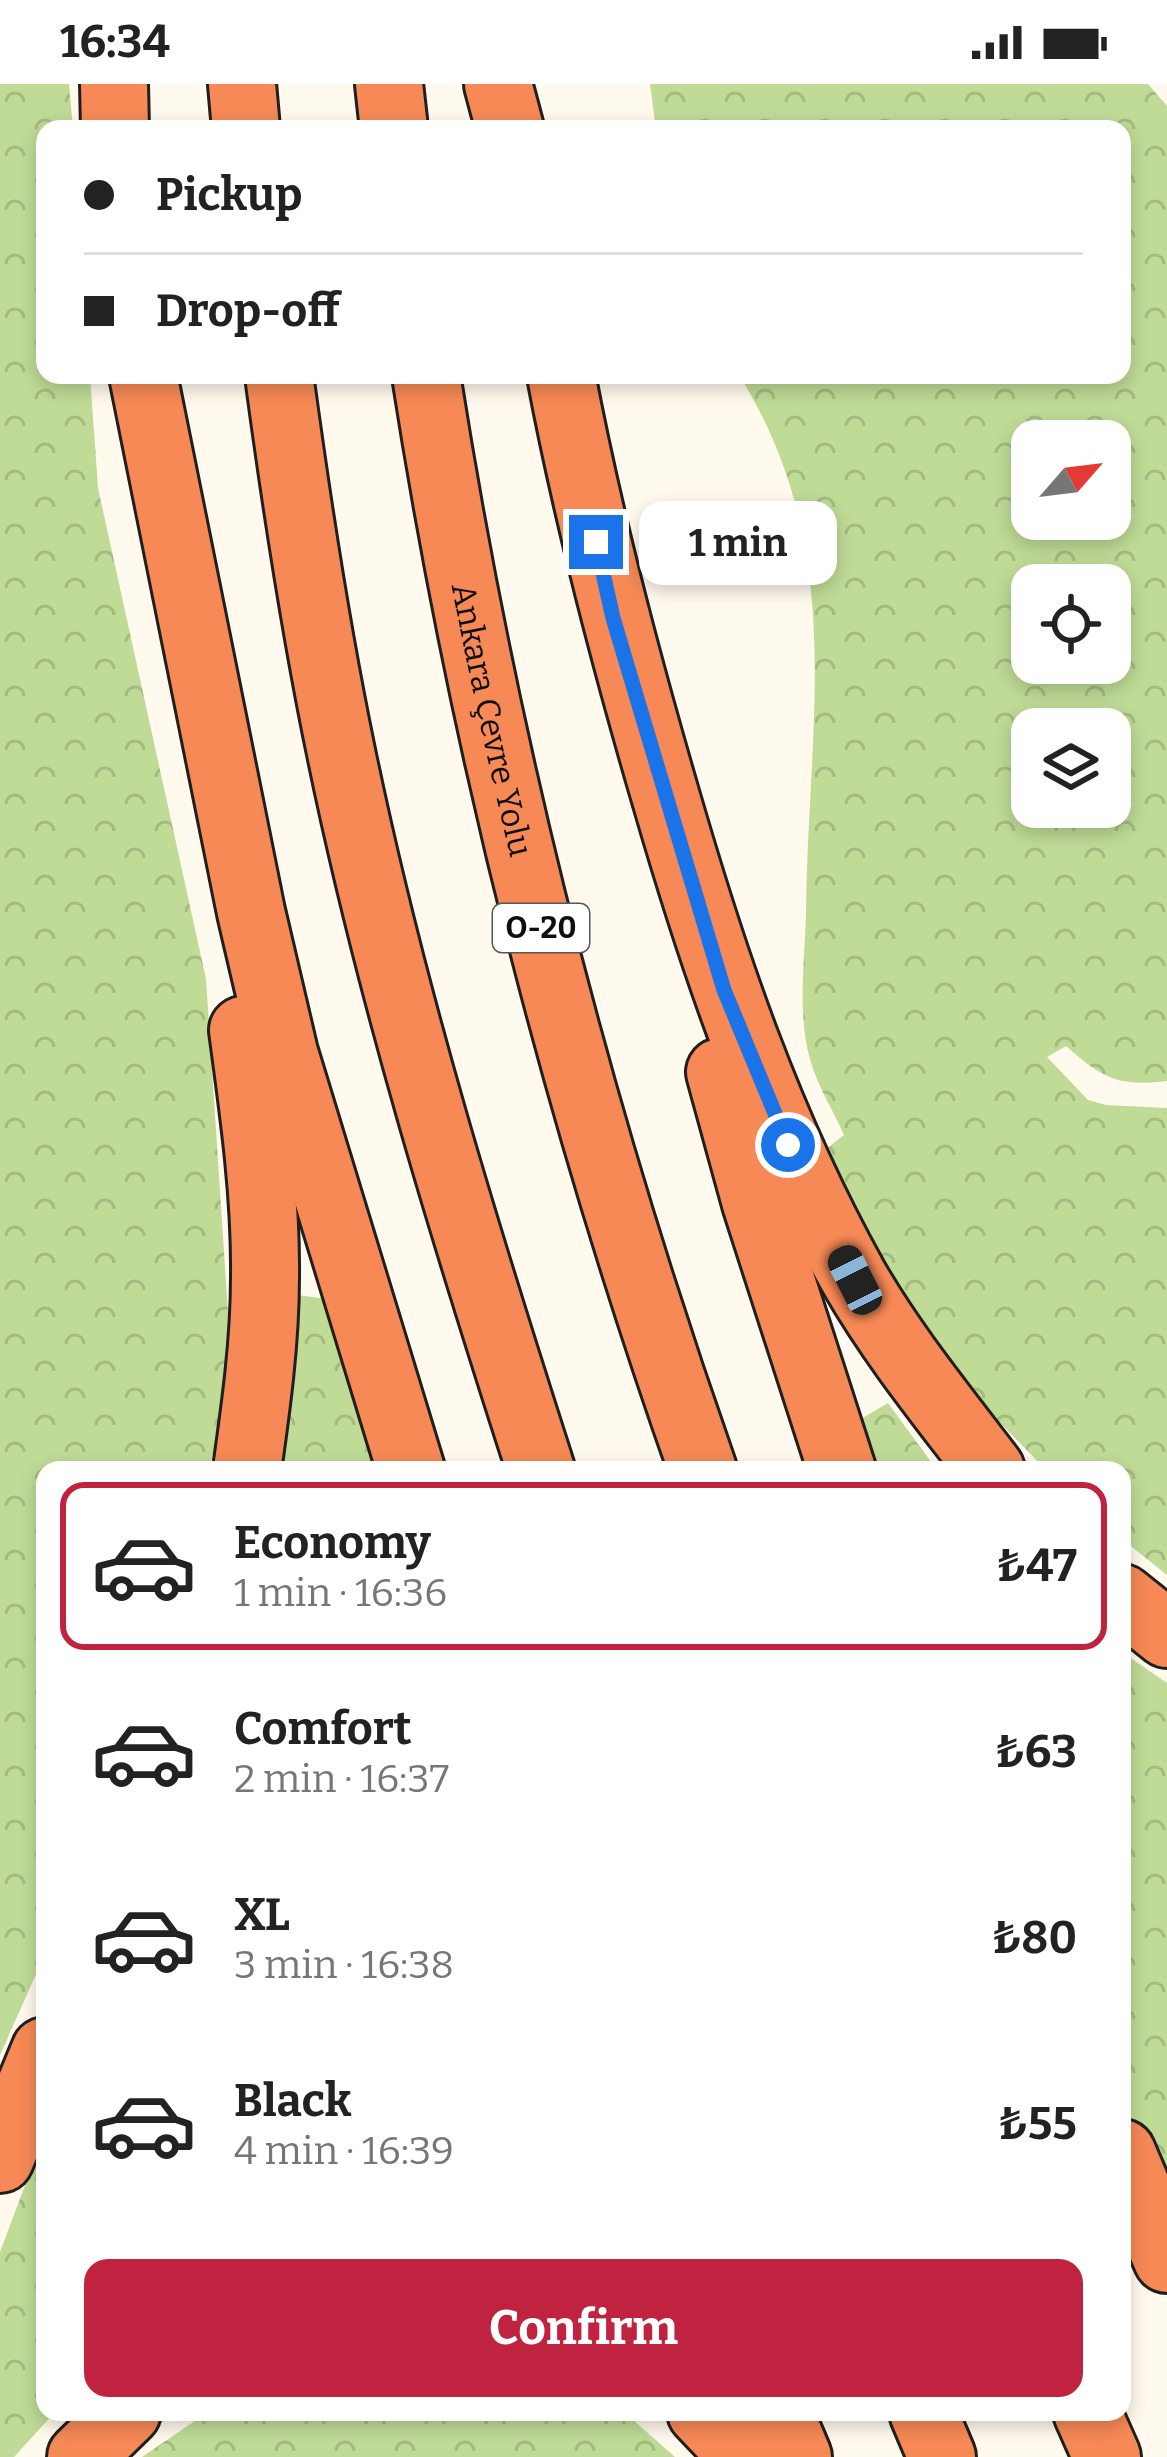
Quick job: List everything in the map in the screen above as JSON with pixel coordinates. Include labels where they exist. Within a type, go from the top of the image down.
[{"type":"highway","points":[[114,84],[115,120]]},
{"type":"highway","points":[[242,84],[245,120]]},
{"type":"highway","points":[[389,84],[393,120]]},
{"type":"highway","points":[[498,84],[508,120]]},
{"type":"highway","points":[[141,384],[164,599],[238,990],[253,1101],[266,1275],[261,1370],[248,1461]]},
{"type":"highway","points":[[142,384],[284,1053],[407,1461]]},
{"type":"highway","points":[[280,384],[307,578],[341,755],[378,911],[445,1162],[538,1461]]},
{"type":"highway","name":"Ankara Çevre Yolu","points":[[428,384],[449,513],[533,900],[617,1202],[700,1461]]},
{"type":"highway","points":[[563,384],[705,1019],[756,1203],[839,1461]]},
{"type":"highway","points":[[613,618],[724,990],[774,1115],[855,1280],[984,1461]]},
{"type":"highway","points":[[1131,1605],[1167,1634]]},
{"type":"highway","points":[[0,2159],[36,2073]]},
{"type":"highway","points":[[1131,2174],[1167,2259]]},
{"type":"highway","points":[[81,2457],[119,2421]]},
{"type":"highway","points":[[710,2421],[744,2457]]},
{"type":"highway","points":[[783,2421],[799,2457]]},
{"type":"highway","points":[[926,2421],[942,2457]]},
{"type":"highway","points":[[1091,2421],[1107,2457]]},
{"type":"green space","points":[[0,84],[69,84],[72,120],[36,120],[36,384],[91,384],[98,488],[206,979],[232,1373],[211,1461],[36,1461],[36,1974],[0,2055]]},
{"type":"green space","points":[[650,84],[1148,84],[1167,106],[1167,1081],[1136,1083],[1112,1078],[1066,1046],[1047,1057],[1088,1100],[1167,1108],[1167,1575],[1131,1546],[1131,1461],[1037,1461],[982,1404],[915,1319],[816,1157],[844,1135],[813,1069],[804,1024],[814,636],[809,571],[796,505],[773,440],[744,384],[1131,384],[1131,120],[655,120]]},
{"type":"green space","points":[[297,1295],[335,1300],[396,1461],[280,1461]]},
{"type":"green space","points":[[888,1403],[930,1461],[862,1461],[849,1426]]},
{"type":"green space","points":[[1131,1658],[1167,1683],[1167,2217],[1131,2131]]},
{"type":"green space","points":[[36,2156],[36,2421],[47,2421],[14,2457],[0,2457],[0,2252]]},
{"type":"green space","points":[[195,2421],[634,2421],[675,2457],[142,2457]]},
{"type":"route","points":[[596,542],[613,618],[724,990],[788,1145]]}]
